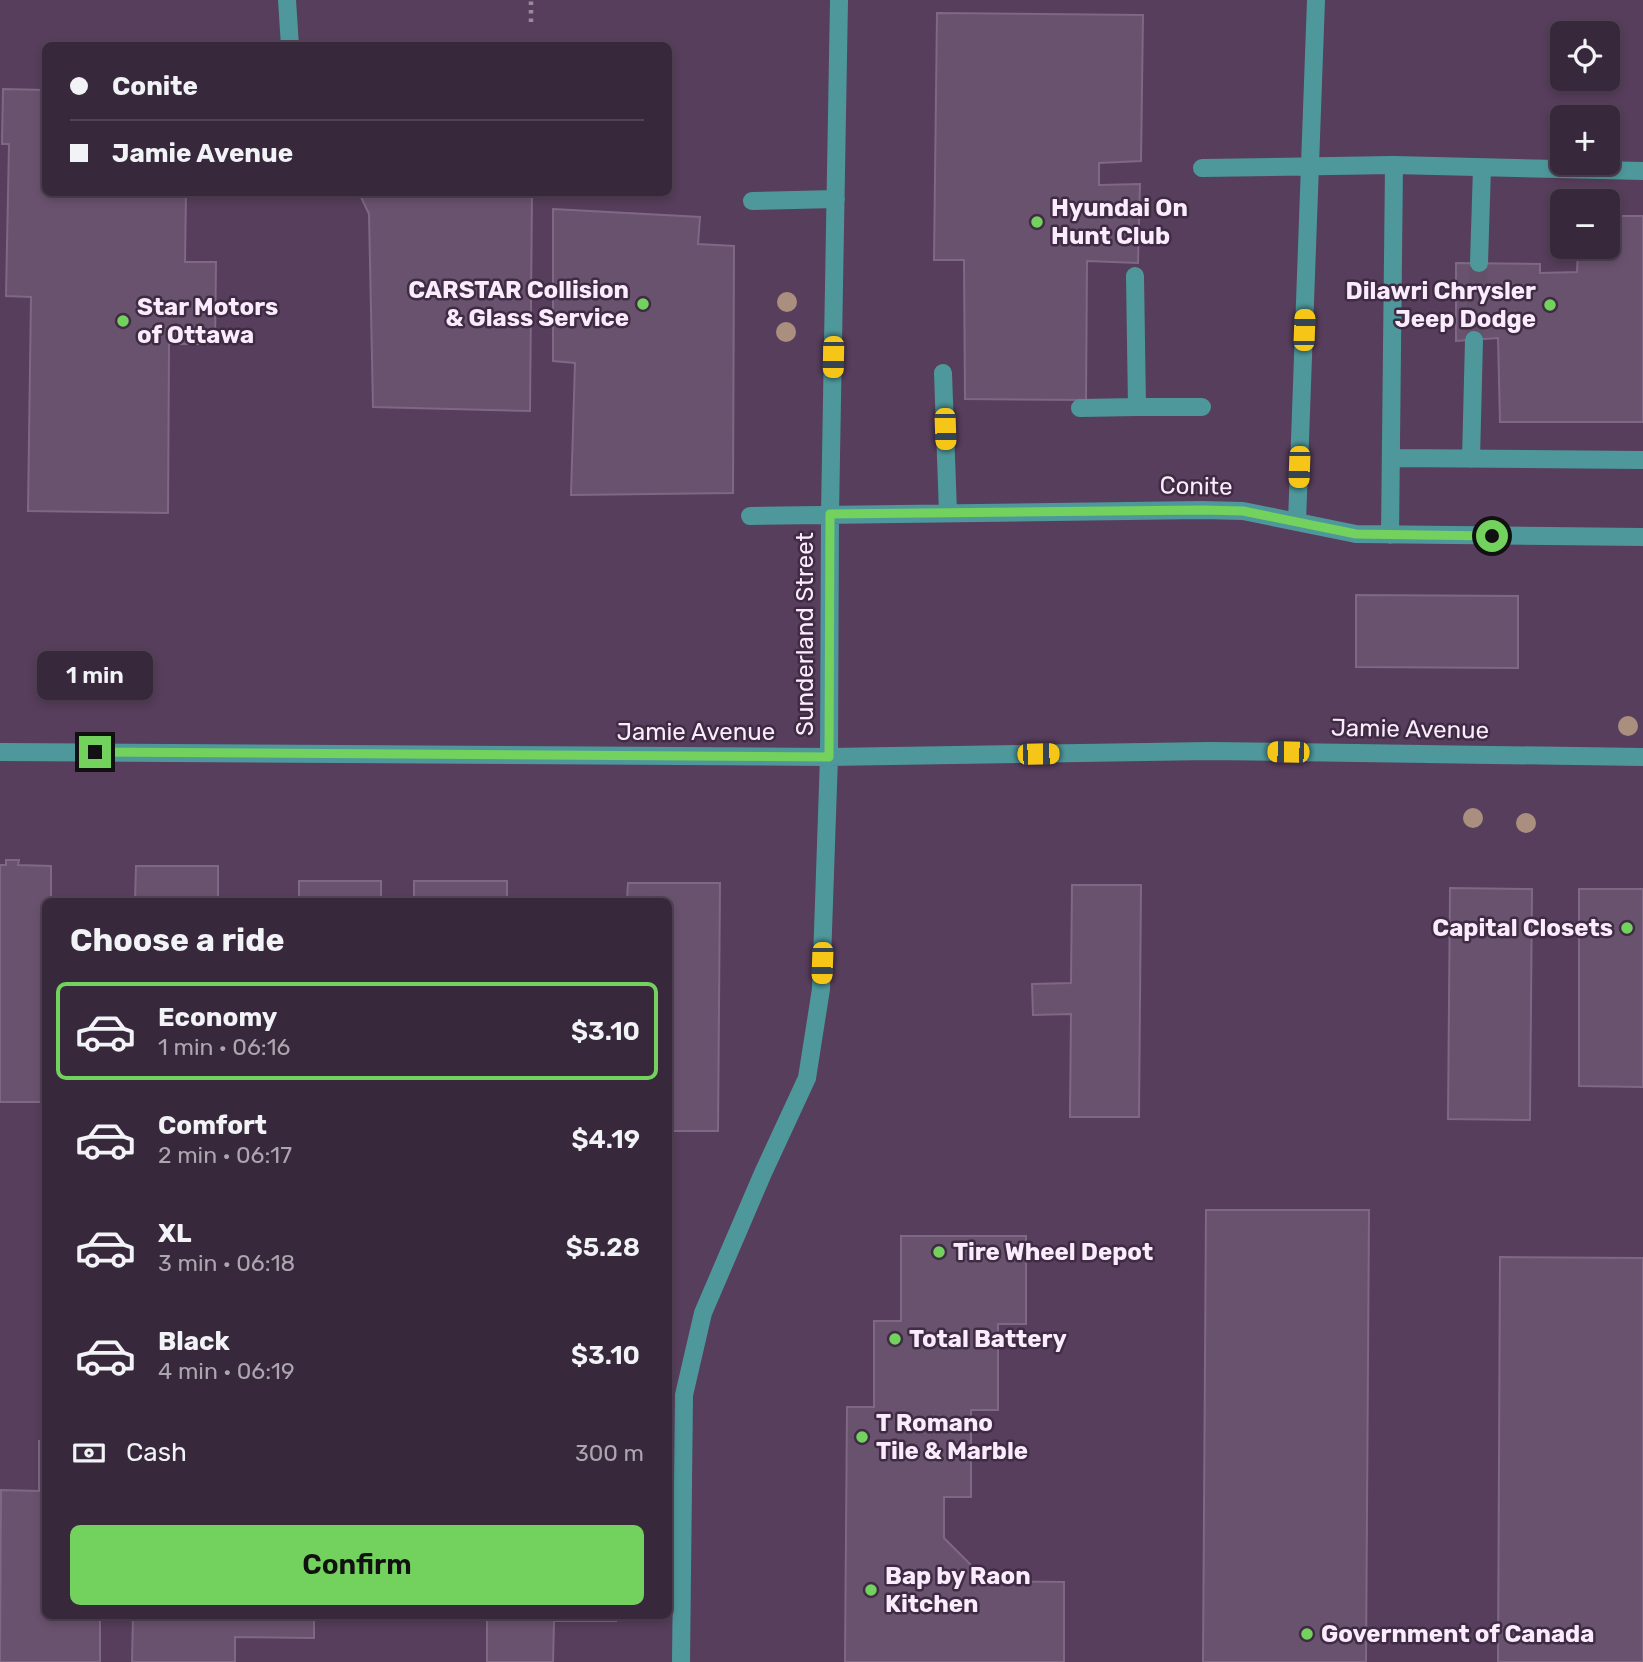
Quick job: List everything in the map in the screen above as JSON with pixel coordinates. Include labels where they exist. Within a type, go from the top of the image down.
[{"type":"street","points":[[287,0],[290,42]]},
{"type":"street","name":"Sunderland Street","points":[[681,1662],[684,1395],[703,1313],[807,1078],[821,989],[829,757],[830,514],[839,0]]},
{"type":"street","points":[[1297,522],[1316,0]]},
{"type":"street","points":[[1390,535],[1393,458],[1394,165]]},
{"type":"street","points":[[1202,168],[1394,165],[1643,171]]},
{"type":"street","points":[[1479,263],[1482,168]]},
{"type":"street","points":[[752,201],[836,199]]},
{"type":"street","points":[[1135,276],[1137,407]]},
{"type":"street","points":[[1471,459],[1474,340]]},
{"type":"street","points":[[943,373],[948,513]]},
{"type":"street","points":[[1080,408],[1202,407]]},
{"type":"street","points":[[1393,458],[1643,460]]},
{"type":"street","name":"Conite","points":[[750,516],[1202,510],[1243,511],[1356,534],[1643,537]]},
{"type":"street","name":"Jamie Avenue","points":[[0,752],[829,757],[1210,751],[1643,757]]},
{"type":"path","points":[[531,0],[531,22]]},
{"type":"shaded area","points":[[0,0],[1643,0],[1643,1662],[0,1662]]},
{"type":"building","name":"Hyundai On Hunt Club","points":[[937,13],[1143,15],[1141,161],[1099,163],[1099,185],[1140,184],[1138,263],[1087,261],[1086,400],[965,399],[964,260],[934,260]]},
{"type":"building","name":"Star Motors of Ottawa","points":[[3,89],[42,90],[42,196],[186,196],[185,262],[216,262],[215,344],[169,344],[168,513],[28,511],[31,297],[6,296],[9,144],[2,144]]},
{"type":"building","points":[[360,196],[532,196],[530,411],[373,407],[369,214]]},
{"type":"building","name":"CARSTAR Collision & Glass Service","points":[[553,209],[700,217],[698,244],[734,246],[733,493],[571,495],[575,363],[553,361]]},
{"type":"building","name":"Dilawri Chrysler Jeep Dodge","points":[[1621,216],[1643,216],[1643,422],[1500,422],[1498,338],[1456,341],[1456,263],[1540,264],[1540,273],[1577,272],[1578,259],[1620,259]]},
{"type":"building","points":[[1356,595],[1518,596],[1518,668],[1356,667]]},
{"type":"building","points":[[6,860],[19,860],[18,865],[51,866],[51,898],[42,898],[42,1102],[0,1102],[0,865],[6,865]]},
{"type":"building","points":[[136,866],[218,866],[218,898],[135,898]]},
{"type":"building","points":[[299,881],[381,881],[381,898],[299,898]]},
{"type":"building","points":[[414,881],[507,881],[507,898],[414,898]]},
{"type":"building","points":[[628,883],[720,883],[718,1131],[672,1131],[672,898],[627,898]]},
{"type":"building","points":[[1072,885],[1141,885],[1139,1117],[1070,1117],[1071,1014],[1033,1015],[1032,984],[1071,983]]},
{"type":"building","points":[[1450,888],[1532,889],[1530,1120],[1448,1119]]},
{"type":"building","points":[[1579,889],[1643,889],[1643,1087],[1579,1086]]},
{"type":"building","points":[[1206,1210],[1369,1210],[1366,1662],[1203,1662]]},
{"type":"building","points":[[901,1236],[1026,1236],[1026,1324],[998,1324],[998,1410],[971,1410],[971,1497],[944,1497],[944,1538],[987,1581],[1064,1582],[1064,1662],[845,1662],[847,1407],[874,1407],[874,1321],[901,1321]]},
{"type":"building","points":[[1500,1257],[1643,1258],[1643,1662],[1498,1662]]},
{"type":"building","points":[[39,1441],[42,1441],[42,1619],[100,1619],[100,1662],[0,1662],[1,1490],[39,1491]]},
{"type":"building","points":[[133,1619],[314,1619],[314,1638],[235,1637],[235,1662],[132,1662]]},
{"type":"building","points":[[487,1619],[616,1619],[554,1621],[553,1662],[487,1662]]},
{"type":"tunnel","points":[[1474,340],[1479,263]]},
{"type":"place","name":"Hyundai On Hunt Club","points":[[1037,222]]},
{"type":"place","name":"CARSTAR Collision & Glass Service","points":[[643,304]]},
{"type":"place","name":"Dilawri Chrysler Jeep Dodge","points":[[1550,305]]},
{"type":"place","name":"Star Motors of Ottawa","points":[[123,321]]},
{"type":"place","name":"Capital Closets","points":[[1627,928]]},
{"type":"place","name":"Tire Wheel Depot","points":[[939,1252]]},
{"type":"place","name":"Total Battery","points":[[895,1339]]},
{"type":"place","name":"T Romano Tile & Marble","points":[[862,1437]]},
{"type":"place","name":"Bap by Raon Kitchen","points":[[871,1590]]},
{"type":"place","name":"Government of Canada","points":[[1307,1634]]},
{"type":"route","points":[[95,752],[829,757],[830,514],[1243,511],[1356,534],[1492,536]]}]
